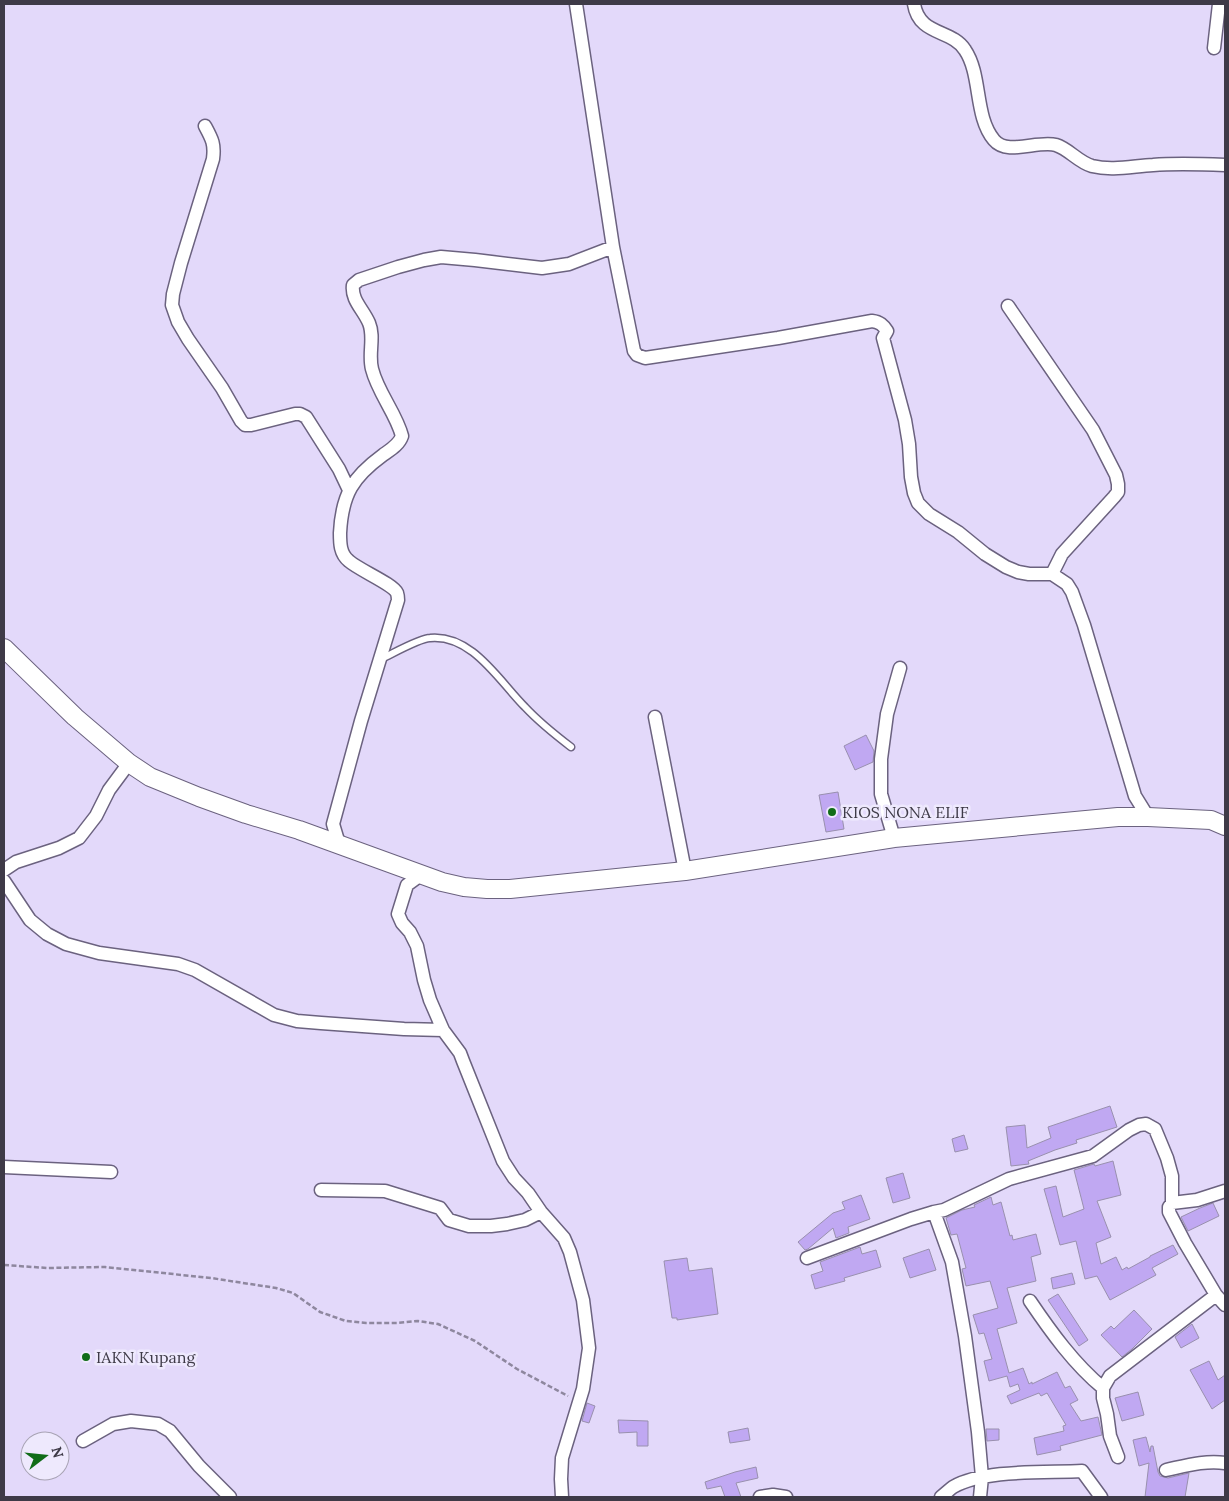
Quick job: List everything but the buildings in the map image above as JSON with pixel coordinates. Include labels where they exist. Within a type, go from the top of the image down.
[{"type":"street","points":[[576,4],[613,248],[634,351],[637,355],[645,358],[778,338],[872,321],[879,322],[887,331],[883,338],[905,420],[911,477],[918,503],[929,514],[958,532],[985,554],[1006,567],[1029,574],[1052,574],[1067,584],[1078,606],[1135,796],[1148,817]]},
{"type":"street","points":[[914,4],[918,18],[925,25],[964,48],[974,75],[982,115],[994,140],[1002,146],[1056,145],[1080,161],[1094,166],[1116,168],[1152,165],[1225,165]]},
{"type":"street","points":[[1214,48],[1219,4]]},
{"type":"street","points":[[205,126],[214,147],[213,159],[181,263],[172,305],[188,339],[222,388],[241,421],[245,425],[251,426],[295,414],[306,417],[339,469],[349,490]]},
{"type":"street","points":[[339,844],[333,824],[398,600],[397,592],[347,560],[340,546],[340,526],[349,490],[364,470],[398,443],[402,436],[372,370],[370,352],[372,333],[369,322],[354,297],[352,291],[353,284],[359,280],[398,267],[441,257],[542,268],[569,264],[613,248]]},
{"type":"street","points":[[1008,306],[1093,430],[1116,475],[1118,484],[1118,492],[1062,554],[1052,574]]},
{"type":"street","points":[[6,654],[75,717],[129,763],[150,777],[199,797],[339,844],[442,882],[464,887],[502,889],[684,871],[894,838],[1118,817],[1211,820],[1225,826]]},
{"type":"street","points":[[894,838],[881,794],[881,759],[887,714],[900,668]]},
{"type":"street","points":[[655,717],[684,871]]},
{"type":"street","points":[[4,870],[16,862],[59,848],[79,838],[96,816],[109,790],[129,763]]},
{"type":"street","points":[[422,874],[407,885],[398,914],[417,946],[430,1000],[443,1030],[460,1053],[503,1162],[541,1212],[564,1238],[570,1252],[583,1300],[589,1348],[583,1389],[562,1458],[562,1497]]},
{"type":"street","points":[[4,881],[30,920],[47,934],[66,944],[99,953],[178,964],[195,970],[274,1015],[313,1022],[443,1030]]},
{"type":"street","points":[[807,1258],[911,1219],[944,1210],[1009,1179],[1093,1156],[1129,1130],[1146,1124],[1155,1130],[1167,1158],[1172,1176],[1172,1203],[1169,1207],[1172,1219],[1216,1294],[1225,1304]]},
{"type":"street","points":[[4,1167],[111,1172]]},
{"type":"street","points":[[321,1190],[386,1190],[440,1208],[449,1220],[469,1226],[507,1224],[525,1220],[541,1212]]},
{"type":"street","points":[[1172,1203],[1197,1200],[1225,1191]]},
{"type":"street","points":[[934,1212],[952,1262],[966,1336],[982,1477],[980,1497]]},
{"type":"street","points":[[1118,1457],[1110,1436],[1103,1398],[1103,1388],[1110,1376],[1216,1294]]},
{"type":"street","points":[[1030,1301],[1076,1363],[1103,1388]]},
{"type":"street","points":[[82,1441],[113,1424],[131,1421],[158,1424],[170,1431],[199,1466],[230,1497]]},
{"type":"street","points":[[1166,1470],[1203,1462],[1225,1463]]},
{"type":"street","points":[[941,1497],[953,1488],[982,1477],[1082,1471],[1102,1497]]},
{"type":"street","points":[[760,1497],[773,1495],[786,1497]]},
{"type":"lane","points":[[380,660],[429,638],[447,639],[465,645],[491,669],[523,706],[546,728],[571,747]]},
{"type":"path","points":[[4,1265],[47,1268],[105,1267],[210,1278],[276,1288],[293,1293],[320,1312],[346,1321],[366,1323],[418,1321],[438,1324],[475,1341],[517,1369],[563,1394],[579,1399]]},
{"type":"place","name":"KIOS NONA ELIF","points":[[832,812]]},
{"type":"place","name":"IAKN Kupang","points":[[86,1357]]}]
